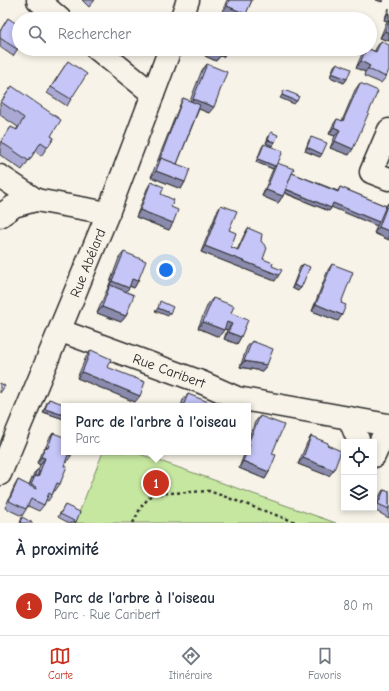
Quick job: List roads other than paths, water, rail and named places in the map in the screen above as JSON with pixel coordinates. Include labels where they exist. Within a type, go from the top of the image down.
[{"type":"street","points":[[38,0],[52,12]]},
{"type":"street","points":[[184,12],[188,0]]},
{"type":"street","points":[[106,56],[153,94]]},
{"type":"street","name":"Rue Abélard","points":[[0,474],[61,331],[108,213],[167,56]]},
{"type":"street","points":[[388,134],[371,172],[389,179]]},
{"type":"street","points":[[0,176],[36,200],[108,213]]},
{"type":"street","points":[[0,216],[14,206],[36,200]]},
{"type":"street","name":"Rue Caribert","points":[[61,331],[201,382],[237,398],[388,425],[377,449]]},
{"type":"street","points":[[349,418],[358,439]]},
{"type":"place","name":"Parc de l'arbre à l'oiseau","points":[[156,483]]}]
